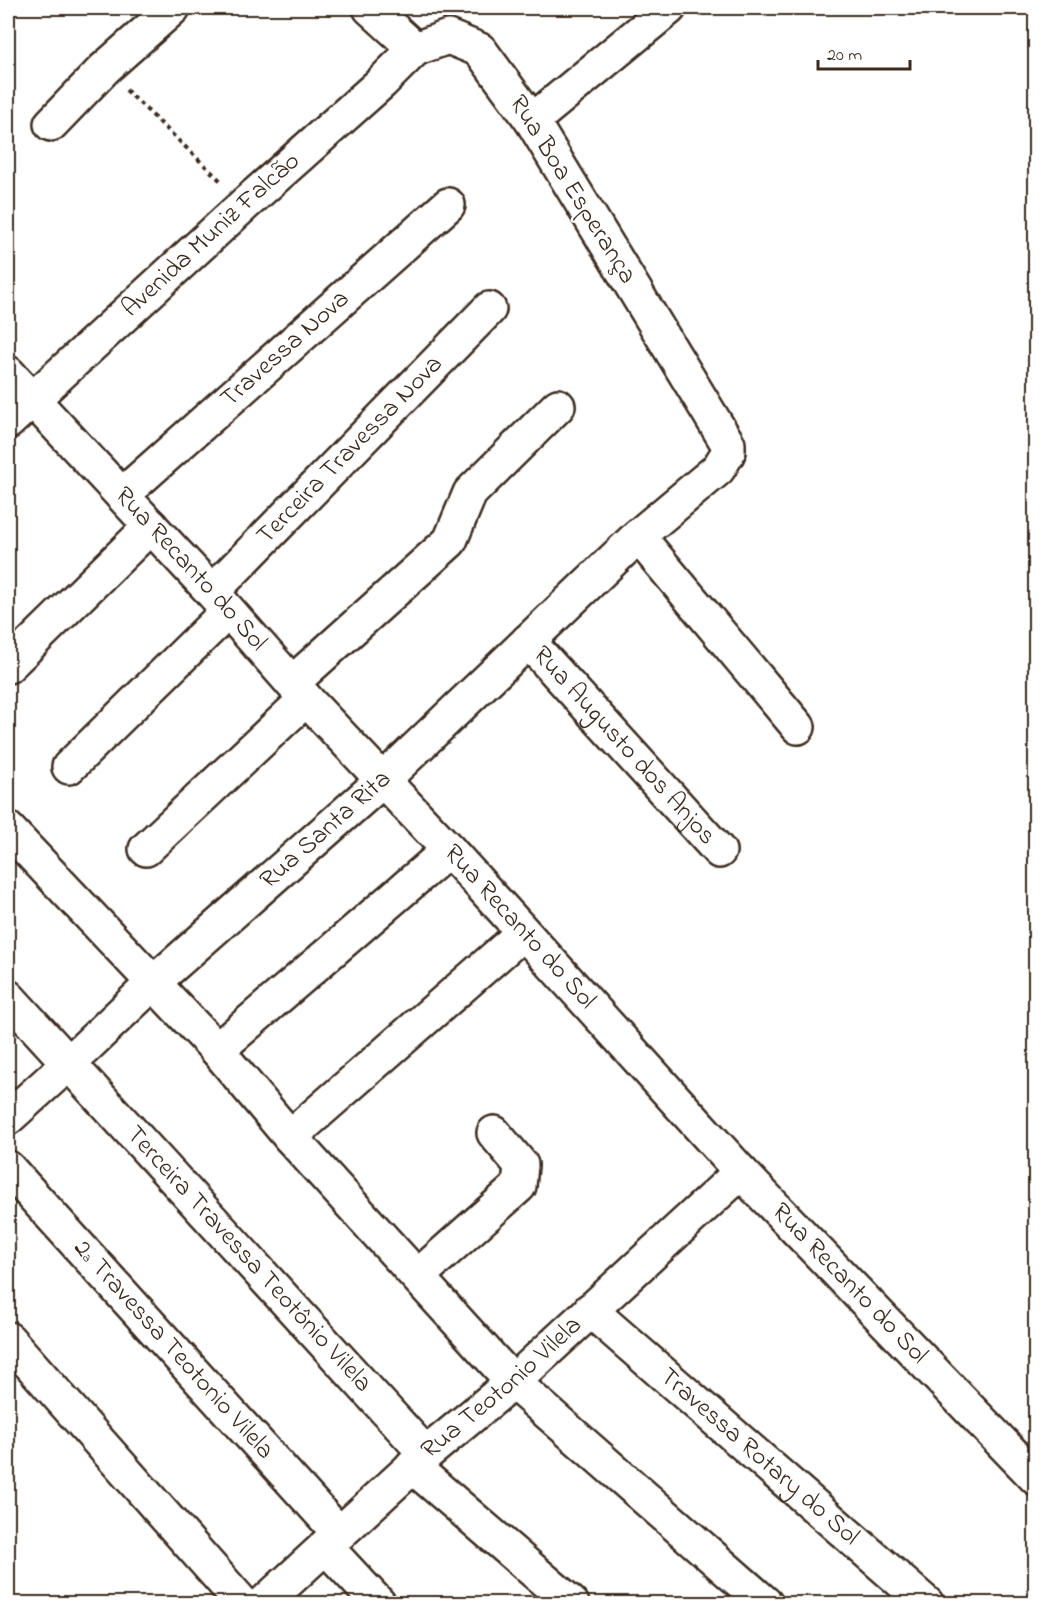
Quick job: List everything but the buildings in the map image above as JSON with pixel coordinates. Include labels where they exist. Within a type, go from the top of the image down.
[{"type":"street","points":[[51,124],[104,69],[173,8]]},
{"type":"street","points":[[370,8],[415,49]]},
{"type":"street","points":[[532,120],[669,8]]},
{"type":"street","name":"Rua Boa Esperança","points":[[415,49],[448,37],[480,50],[532,120],[728,444]]},
{"type":"street","name":"Avenida Muniz Falcão","points":[[8,422],[245,204],[381,83],[415,49]]},
{"type":"street","name":"Travessa Nova","points":[[122,495],[448,205]]},
{"type":"street","name":"Terceira Travessa Nova","points":[[69,767],[489,309]]},
{"type":"street","name":"Rua Recanto do Sol","points":[[8,373],[151,526],[299,691],[449,850],[741,1172],[1035,1478]]},
{"type":"street","points":[[146,849],[450,540],[470,493],[558,406]]},
{"type":"street","name":"Rua Santa Rita","points":[[8,1118],[153,983],[383,780],[638,536],[718,470],[728,453],[728,444]]},
{"type":"street","points":[[8,666],[151,526]]},
{"type":"street","points":[[638,536],[798,727]]},
{"type":"street","name":"Rua Augusto dos Anjos","points":[[528,640],[719,851]]},
{"type":"street","points":[[8,829],[217,1050],[290,1137],[513,1382],[766,1604]]},
{"type":"street","points":[[217,1050],[449,850]]},
{"type":"street","points":[[290,1137],[524,933]]},
{"type":"street","name":"Terceira Travessa Teotônio Vilela","points":[[8,997],[419,1460],[572,1604]]},
{"type":"street","points":[[418,1276],[519,1186],[521,1165],[494,1133]]},
{"type":"street","name":"2ª Travessa Teotonio Vilela","points":[[8,1168],[332,1540],[379,1604]]},
{"type":"street","name":"Rua Teotonio Vilela","points":[[263,1604],[419,1460],[513,1382],[741,1172]]},
{"type":"street","name":"Travessa Rotary do Sol","points":[[590,1310],[927,1604]]},
{"type":"street","points":[[8,1339],[243,1604]]},
{"type":"path","points":[[104,69],[245,204]]}]
